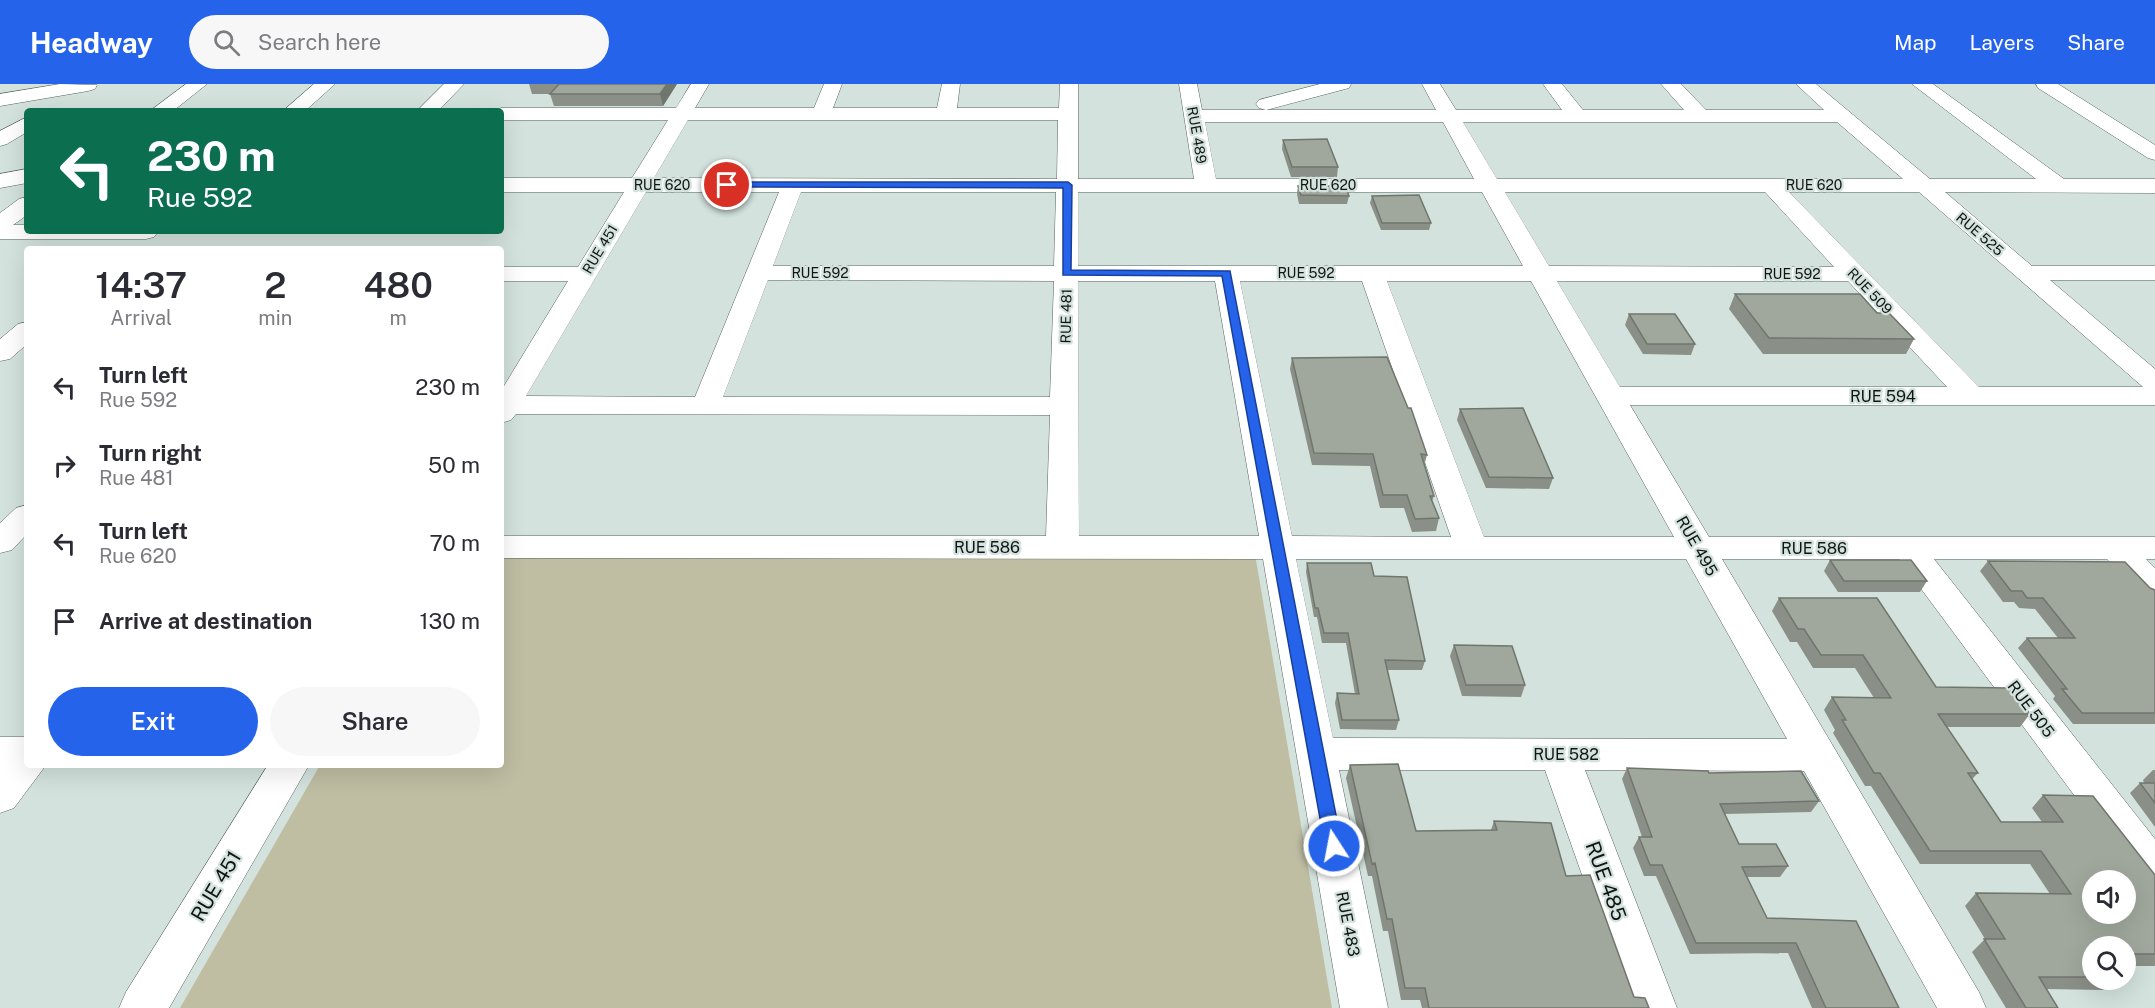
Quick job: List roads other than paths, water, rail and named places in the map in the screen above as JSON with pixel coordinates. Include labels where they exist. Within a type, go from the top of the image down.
[{"type":"street","points":[[0,100],[88,84]]},
{"type":"street","points":[[51,108],[88,84]]},
{"type":"street","points":[[164,108],[198,84]]},
{"type":"street","points":[[297,108],[326,84]]},
{"type":"street","points":[[430,108],[454,84]]},
{"type":"street","name":"RUE 451","points":[[504,410],[700,84]]},
{"type":"street","points":[[821,114],[833,84]]},
{"type":"street","points":[[946,114],[951,84]]},
{"type":"street","name":"RUE 481","points":[[1062,547],[1069,84]]},
{"type":"street","name":"RUE 489","points":[[1188,84],[1199,116],[1206,185]]},
{"type":"street","points":[[1199,116],[1283,101],[1342,84]]},
{"type":"street","name":"RUE 495","points":[[1431,84],[1962,1008]]},
{"type":"street","points":[[1552,84],[1577,116]]},
{"type":"street","points":[[1670,84],[1701,116]]},
{"type":"street","name":"RUE 525","points":[[1805,84],[2155,383]]},
{"type":"street","points":[[1921,84],[2059,186]]},
{"type":"street","points":[[2045,84],[2155,154]]},
{"type":"street","points":[[504,114],[1069,114]]},
{"type":"street","points":[[1199,116],[1843,116]]},
{"type":"street","points":[[0,140],[24,125]]},
{"type":"street","points":[[0,181],[24,177]]},
{"type":"street","name":"RUE 620","points":[[504,185],[2155,186]]},
{"type":"street","points":[[706,405],[793,185]]},
{"type":"street","name":"RUE 509","points":[[1770,185],[1971,396]]},
{"type":"street","points":[[0,224],[24,206]]},
{"type":"street","points":[[0,232],[24,232]]},
{"type":"street","points":[[130,246],[144,234]]},
{"type":"street","name":"RUE 592","points":[[759,273],[1854,274]]},
{"type":"street","name":"RUE 483","points":[[1226,273],[1364,1008]]},
{"type":"street","points":[[1372,273],[1472,548]]},
{"type":"street","points":[[2026,273],[2155,273]]},
{"type":"street","points":[[504,274],[585,274]]},
{"type":"street","points":[[0,353],[24,333]]},
{"type":"street","name":"RUE 594","points":[[1610,396],[2155,396]]},
{"type":"street","points":[[504,410],[706,405],[1064,406]]},
{"type":"street","points":[[0,544],[24,518]]},
{"type":"street","points":[[0,544],[24,546]]},
{"type":"street","name":"RUE 586","points":[[504,547],[2155,548]]},
{"type":"street","name":"RUE 505","points":[[1908,548],[2155,871]]},
{"type":"street","points":[[2116,548],[2155,589]]},
{"type":"street","points":[[0,753],[24,753]]},
{"type":"street","name":"RUE 582","points":[[1316,754],[1816,755]]},
{"type":"street","name":"RUE 485","points":[[1558,754],[1653,1008]]},
{"type":"street","points":[[0,796],[24,766]]},
{"type":"street","name":"RUE 451","points":[[143,1008],[287,768]]}]
